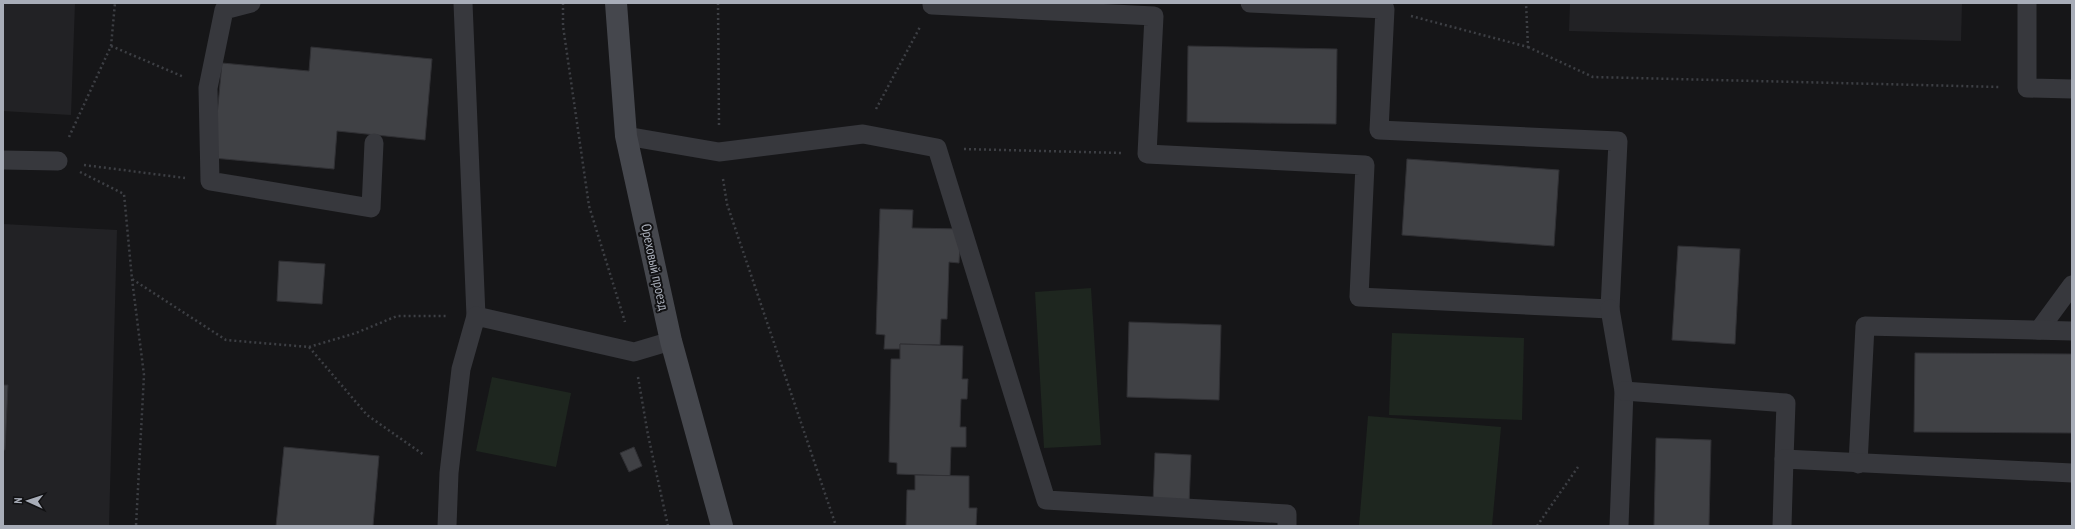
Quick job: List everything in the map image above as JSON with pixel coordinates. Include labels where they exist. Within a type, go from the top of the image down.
[{"type":"street","name":"Ореховый проезд","points":[[616,3],[626,136],[671,341],[722,526]]},
{"type":"lane","points":[[251,3],[224,10],[208,88],[210,181],[371,208],[374,142]]},
{"type":"lane","points":[[447,526],[449,474],[461,369],[476,316],[463,3]]},
{"type":"lane","points":[[1250,3],[1385,9],[1379,130],[1618,141],[1610,309],[1624,392],[1619,526]]},
{"type":"lane","points":[[2028,3],[2027,88],[2072,89]]},
{"type":"lane","points":[[932,4],[1154,16],[1147,154],[1365,165],[1359,297],[1610,309]]},
{"type":"lane","points":[[626,136],[719,152],[863,134],[937,148],[1046,500],[1287,514],[1287,526]]},
{"type":"lane","points":[[3,160],[58,161]]},
{"type":"lane","points":[[2039,330],[2072,285]]},
{"type":"lane","points":[[476,316],[634,352],[671,341]]},
{"type":"lane","points":[[1858,464],[1865,326],[2072,331]]},
{"type":"lane","points":[[1624,392],[1786,403],[1782,526]]},
{"type":"lane","points":[[1784,460],[2072,473]]},
{"type":"path","points":[[58,161],[111,46],[115,3]]},
{"type":"path","points":[[563,3],[563,26],[589,206],[634,352],[648,435],[668,526]]},
{"type":"path","points":[[718,3],[719,152],[727,204],[836,526]]},
{"type":"path","points":[[1526,3],[1528,47]]},
{"type":"path","points":[[863,134],[932,4]]},
{"type":"path","points":[[1385,9],[1528,47],[1593,77],[2027,88]]},
{"type":"path","points":[[111,46],[208,88]]},
{"type":"path","points":[[937,148],[1147,154]]},
{"type":"path","points":[[58,161],[210,181]]},
{"type":"path","points":[[58,161],[124,194],[132,279],[144,375],[136,526]]},
{"type":"path","points":[[132,279],[226,340],[309,347],[356,333],[397,316],[476,316]]},
{"type":"path","points":[[309,347],[367,415],[449,474]]},
{"type":"path","points":[[1537,526],[1578,467]]},
{"type":"shaded area","points":[[3,3],[75,3],[71,115],[3,111]]},
{"type":"shaded area","points":[[1570,3],[1962,3],[1961,41],[1569,31]]},
{"type":"shaded area","points":[[3,224],[117,230],[109,526],[3,526]]},
{"type":"shaded area","points":[[1091,288],[1101,445],[1044,448],[1035,292]]},
{"type":"shaded area","points":[[1392,333],[1524,338],[1522,420],[1389,415]]},
{"type":"shaded area","points":[[492,377],[571,393],[556,467],[476,451]]},
{"type":"shaded area","points":[[1368,416],[1501,427],[1492,526],[1359,526]]},
{"type":"building","points":[[1188,46],[1337,49],[1336,124],[1187,122]]},
{"type":"building","points":[[311,47],[432,59],[425,140],[337,131],[334,169],[213,158],[222,63],[309,71]]},
{"type":"building","points":[[1407,159],[1559,170],[1554,246],[1402,235]]},
{"type":"building","points":[[880,209],[913,210],[912,228],[961,229],[959,263],[949,262],[947,319],[941,319],[940,345],[900,344],[900,349],[884,349],[885,335],[876,334]]},
{"type":"building","points":[[1678,246],[1740,249],[1735,344],[1672,340]]},
{"type":"building","points":[[279,261],[325,264],[322,304],[277,301]]},
{"type":"building","points":[[1129,322],[1221,325],[1219,400],[1127,397]]},
{"type":"building","points":[[900,344],[963,346],[962,379],[968,379],[967,399],[961,399],[960,427],[966,427],[966,447],[951,447],[950,476],[897,474],[897,463],[889,462],[891,359],[900,359]]},
{"type":"building","points":[[1915,353],[2072,354],[2072,433],[1914,432]]},
{"type":"building","points":[[3,385],[8,385],[5,450],[3,450]]},
{"type":"building","points":[[1656,438],[1711,440],[1709,526],[1654,526]]},
{"type":"building","points":[[284,447],[379,456],[373,526],[276,526]]},
{"type":"building","points":[[634,447],[642,466],[629,472],[620,453]]},
{"type":"building","points":[[1155,453],[1191,455],[1189,504],[1153,502]]},
{"type":"building","points":[[915,475],[969,476],[969,508],[977,508],[976,526],[906,526],[907,490],[915,490]]}]
